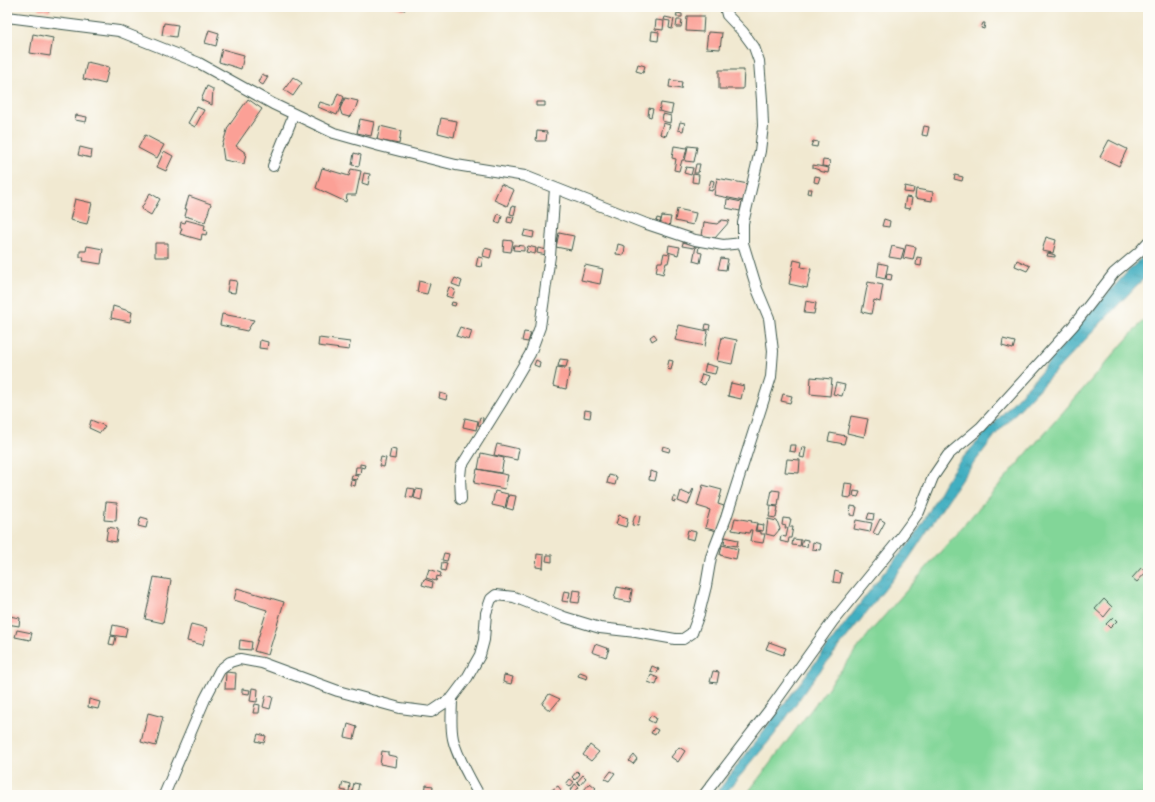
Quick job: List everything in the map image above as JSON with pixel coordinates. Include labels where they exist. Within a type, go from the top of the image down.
[{"type":"street","points":[[164,795],[205,699],[220,670],[230,662],[240,659],[262,663],[338,691],[400,708],[431,712],[452,698],[467,678],[480,655],[484,640],[486,613],[491,599],[496,595],[514,597],[564,617],[600,628],[636,632],[675,639],[683,639],[692,633],[705,593],[711,557],[726,518],[771,377],[773,351],[769,318],[757,289],[743,243],[744,222],[760,151],[763,126],[758,61],[754,47],[743,32],[727,15],[725,7]]},
{"type":"street","points":[[7,17],[119,32],[199,63],[273,104],[334,133],[456,165],[525,176],[644,223],[695,240],[723,245],[743,243]]},
{"type":"street","points":[[273,166],[294,114]]},
{"type":"street","points":[[461,499],[461,467],[530,354],[540,327],[550,256],[551,223],[555,188]]},
{"type":"street","points":[[704,795],[773,705],[833,622],[895,545],[919,512],[933,477],[948,455],[981,427],[1073,326],[1114,273],[1148,242]]},
{"type":"street","points":[[452,698],[453,741],[479,795]]},
{"type":"green space","points":[[1148,315],[1148,795],[746,795],[871,631]]},
{"type":"water","points":[[1148,252],[1148,275],[997,433],[961,480],[908,560],[809,685],[775,734],[724,795],[715,795],[885,571],[909,544],[921,526],[945,482],[958,463],[1040,373],[1092,310]]},
{"type":"building","points":[[39,7],[50,7],[50,11],[38,9]]},
{"type":"building","points":[[394,7],[405,7],[405,10]]},
{"type":"building","points":[[677,13],[682,14],[682,17],[676,17]]},
{"type":"building","points":[[687,16],[704,16],[703,32],[686,31]]},
{"type":"building","points":[[665,17],[674,19],[672,29],[669,28],[670,21],[664,20]]},
{"type":"building","points":[[656,20],[664,21],[663,30],[655,29]]},
{"type":"building","points":[[677,20],[682,20],[681,27],[676,27]]},
{"type":"building","points":[[164,23],[178,25],[176,37],[162,35]]},
{"type":"building","points":[[983,23],[985,23],[984,29],[981,28]]},
{"type":"building","points":[[209,30],[219,33],[216,46],[205,43]]},
{"type":"building","points":[[652,31],[659,32],[658,41],[651,40]]},
{"type":"building","points":[[708,32],[722,33],[720,49],[706,48]]},
{"type":"building","points":[[33,34],[53,38],[50,56],[30,53]]},
{"type":"building","points":[[222,49],[244,55],[241,69],[219,62]]},
{"type":"building","points":[[87,62],[109,67],[105,84],[83,79]]},
{"type":"building","points":[[638,64],[645,66],[643,73],[636,71]]},
{"type":"building","points":[[719,70],[744,70],[743,89],[719,89]]},
{"type":"building","points":[[262,74],[268,77],[263,85],[258,82]]},
{"type":"building","points":[[293,77],[302,83],[293,96],[284,90]]},
{"type":"building","points":[[670,80],[682,82],[681,89],[669,87]]},
{"type":"building","points":[[207,86],[213,89],[212,105],[201,100]]},
{"type":"building","points":[[338,93],[344,97],[337,115],[318,107],[320,102],[333,106]]},
{"type":"building","points":[[345,98],[358,101],[355,110],[349,117],[342,115],[340,109]]},
{"type":"building","points":[[248,99],[262,109],[236,146],[246,153],[244,164],[224,160],[222,146],[228,127]]},
{"type":"building","points":[[536,102],[545,102],[545,106],[536,106]]},
{"type":"building","points":[[661,103],[673,105],[671,114],[659,111]]},
{"type":"building","points":[[197,107],[204,110],[195,127],[188,123]]},
{"type":"building","points":[[649,108],[653,109],[651,117],[648,116]]},
{"type":"building","points":[[663,114],[671,116],[670,123],[662,121]]},
{"type":"building","points":[[76,115],[87,117],[86,122],[75,120]]},
{"type":"building","points":[[441,118],[457,121],[454,137],[438,133]]},
{"type":"building","points":[[360,119],[374,122],[371,136],[357,133]]},
{"type":"building","points":[[680,122],[685,123],[683,131],[678,130]]},
{"type":"building","points":[[663,123],[670,125],[666,136],[660,134]]},
{"type":"building","points":[[380,126],[401,131],[399,144],[377,140]]},
{"type":"building","points":[[924,126],[929,127],[927,136],[922,135]]},
{"type":"building","points":[[537,131],[547,132],[546,141],[536,141]]},
{"type":"building","points":[[145,135],[164,145],[157,158],[138,148]]},
{"type":"building","points":[[1109,140],[1127,149],[1119,166],[1100,157]]},
{"type":"building","points":[[813,141],[818,142],[817,147],[811,146]]},
{"type":"building","points":[[674,146],[687,148],[679,171],[674,170],[676,159],[672,158]]},
{"type":"building","points":[[688,146],[697,147],[694,162],[685,161]]},
{"type":"building","points":[[80,147],[92,150],[91,158],[78,155]]},
{"type":"building","points":[[164,151],[173,156],[166,171],[157,167]]},
{"type":"building","points":[[354,153],[361,155],[359,166],[352,165]]},
{"type":"building","points":[[823,160],[830,161],[829,167],[822,166]]},
{"type":"building","points":[[696,164],[700,164],[698,173],[694,173]]},
{"type":"building","points":[[813,165],[829,168],[828,173],[813,168]]},
{"type":"building","points":[[686,167],[693,168],[691,175],[684,173]]},
{"type":"building","points":[[322,168],[349,176],[351,169],[361,171],[356,195],[347,195],[346,202],[316,188]]},
{"type":"building","points":[[364,173],[370,174],[368,185],[362,183]]},
{"type":"building","points":[[693,174],[699,175],[698,183],[692,182]]},
{"type":"building","points":[[955,175],[963,177],[962,181],[954,179]]},
{"type":"building","points":[[815,176],[820,177],[818,183],[814,182]]},
{"type":"building","points":[[717,178],[748,184],[744,201],[714,195]]},
{"type":"building","points":[[711,180],[714,181],[712,191],[708,190]]},
{"type":"building","points":[[501,184],[514,190],[507,206],[494,200]]},
{"type":"building","points":[[905,186],[914,188],[913,193],[904,192]]},
{"type":"building","points":[[808,189],[812,189],[811,194],[807,193]]},
{"type":"building","points":[[916,189],[933,192],[932,201],[915,198]]},
{"type":"building","points":[[150,193],[160,199],[151,215],[141,209]]},
{"type":"building","points":[[189,196],[211,204],[205,222],[185,216],[187,209],[185,209]]},
{"type":"building","points":[[906,197],[912,198],[910,209],[904,208]]},
{"type":"building","points":[[75,199],[92,203],[87,224],[70,220]]},
{"type":"building","points":[[727,199],[742,202],[740,211],[726,208]]},
{"type":"building","points":[[512,206],[516,207],[514,215],[510,214]]},
{"type":"building","points":[[677,209],[696,213],[693,225],[675,221]]},
{"type":"building","points":[[498,214],[502,216],[500,224],[495,222]]},
{"type":"building","points":[[508,216],[514,217],[512,223],[507,222]]},
{"type":"building","points":[[662,216],[671,217],[669,227],[660,225]]},
{"type":"building","points":[[657,218],[661,219],[660,223],[656,222]]},
{"type":"building","points":[[884,219],[890,221],[889,227],[882,226]]},
{"type":"building","points":[[186,220],[205,225],[204,230],[207,231],[206,235],[202,234],[201,240],[180,234],[182,228],[180,228],[181,222],[185,223]]},
{"type":"building","points":[[722,220],[730,221],[715,238],[702,236],[704,222],[717,224]]},
{"type":"building","points":[[525,230],[534,232],[533,238],[523,236]]},
{"type":"building","points":[[559,233],[574,236],[571,250],[556,247]]},
{"type":"building","points":[[1046,237],[1056,240],[1053,253],[1042,251]]},
{"type":"building","points":[[504,240],[513,241],[511,252],[503,251]]},
{"type":"building","points":[[684,240],[695,243],[694,248],[682,246]]},
{"type":"building","points":[[155,243],[168,243],[168,257],[155,257]]},
{"type":"building","points":[[618,244],[625,246],[624,255],[616,254]]},
{"type":"building","points":[[514,245],[524,246],[524,251],[513,250]]},
{"type":"building","points":[[669,245],[680,247],[678,255],[668,252]]},
{"type":"building","points":[[906,245],[916,247],[913,260],[903,258]]},
{"type":"building","points":[[87,246],[103,249],[101,264],[83,261],[84,257],[80,257],[80,251],[86,251]]},
{"type":"building","points":[[528,246],[536,248],[535,254],[526,252]]},
{"type":"building","points":[[696,246],[699,246],[698,252],[702,253],[700,263],[693,261]]},
{"type":"building","points":[[892,246],[904,249],[901,259],[889,257]]},
{"type":"building","points":[[485,248],[492,250],[490,258],[483,256]]},
{"type":"building","points":[[538,248],[547,250],[546,255],[537,253]]},
{"type":"building","points":[[664,253],[670,254],[663,274],[656,272],[658,262],[662,262]]},
{"type":"building","points":[[1048,253],[1055,255],[1055,257],[1047,256]]},
{"type":"building","points":[[478,257],[483,258],[481,267],[476,266]]},
{"type":"building","points":[[917,257],[922,258],[921,266],[916,265]]},
{"type":"building","points":[[721,258],[728,259],[726,270],[718,269]]},
{"type":"building","points":[[794,260],[802,262],[801,267],[811,269],[807,288],[789,284]]},
{"type":"building","points":[[1017,260],[1030,266],[1027,271],[1015,266]]},
{"type":"building","points":[[879,263],[888,265],[885,279],[877,277]]},
{"type":"building","points":[[585,265],[603,269],[600,284],[581,280]]},
{"type":"building","points":[[887,274],[892,275],[891,280],[886,279]]},
{"type":"building","points":[[455,278],[462,281],[460,287],[452,284]]},
{"type":"building","points":[[229,280],[237,281],[235,293],[227,292]]},
{"type":"building","points":[[419,281],[430,284],[427,294],[417,292]]},
{"type":"building","points":[[868,282],[883,285],[880,302],[874,300],[871,314],[862,312]]},
{"type":"building","points":[[449,287],[455,290],[452,298],[446,296]]},
{"type":"building","points":[[806,301],[816,303],[814,314],[804,313]]},
{"type":"building","points":[[452,302],[456,303],[455,306],[451,305]]},
{"type":"building","points":[[113,306],[132,312],[130,322],[111,318]]},
{"type":"building","points":[[222,314],[254,320],[247,331],[220,325]]},
{"type":"building","points":[[706,324],[710,325],[709,330],[705,329]]},
{"type":"building","points":[[679,325],[708,331],[705,346],[675,340]]},
{"type":"building","points":[[460,327],[472,331],[469,340],[456,336]]},
{"type":"building","points":[[524,332],[531,333],[528,342],[522,341]]},
{"type":"building","points":[[654,334],[657,338],[652,341],[650,337]]},
{"type":"building","points":[[722,337],[737,340],[732,364],[717,361]]},
{"type":"building","points":[[319,338],[350,342],[349,350],[318,346]]},
{"type":"building","points":[[1003,339],[1015,342],[1013,349],[1002,346]]},
{"type":"building","points":[[260,340],[268,342],[267,349],[259,348]]},
{"type":"building","points":[[560,359],[568,360],[566,367],[558,366]]},
{"type":"building","points":[[536,360],[540,362],[539,367],[534,365]]},
{"type":"building","points":[[669,360],[673,361],[671,370],[667,369]]},
{"type":"building","points":[[706,364],[717,367],[715,374],[704,372]]},
{"type":"building","points":[[557,367],[570,369],[566,389],[553,386]]},
{"type":"building","points":[[702,374],[708,376],[705,385],[699,383]]},
{"type":"building","points":[[811,377],[832,379],[830,396],[810,394]]},
{"type":"building","points":[[731,383],[744,386],[741,399],[728,396]]},
{"type":"building","points":[[836,383],[845,385],[842,396],[833,394]]},
{"type":"building","points":[[440,393],[447,395],[446,400],[439,398]]},
{"type":"building","points":[[783,394],[792,396],[790,403],[781,401]]},
{"type":"building","points":[[585,410],[591,411],[590,418],[584,417]]},
{"type":"building","points":[[851,416],[868,419],[864,437],[847,433]]},
{"type":"building","points":[[480,417],[483,418],[482,426],[478,425]]},
{"type":"building","points":[[465,418],[478,421],[476,430],[463,427]]},
{"type":"building","points":[[91,420],[105,426],[100,433],[89,428]]},
{"type":"building","points":[[830,433],[846,436],[844,444],[828,441]]},
{"type":"building","points":[[497,444],[519,449],[517,460],[494,455]]},
{"type":"building","points":[[790,445],[796,445],[795,452],[789,451]]},
{"type":"building","points":[[663,446],[670,448],[669,452],[662,450]]},
{"type":"building","points":[[802,447],[806,447],[804,458],[800,457]]},
{"type":"building","points":[[391,449],[396,450],[395,459],[389,458]]},
{"type":"building","points":[[481,453],[504,458],[501,473],[478,469]]},
{"type":"building","points":[[381,457],[386,458],[384,467],[379,466]]},
{"type":"building","points":[[787,459],[800,460],[799,473],[785,472]]},
{"type":"building","points":[[360,464],[365,465],[364,468],[361,467],[360,475],[355,474],[356,467],[360,467]]},
{"type":"building","points":[[477,469],[508,475],[505,489],[474,483]]},
{"type":"building","points":[[650,471],[657,473],[655,481],[649,480]]},
{"type":"building","points":[[352,475],[358,476],[357,480],[351,479]]},
{"type":"building","points":[[609,475],[617,477],[615,485],[607,483]]},
{"type":"building","points":[[351,480],[356,481],[355,486],[350,485]]},
{"type":"building","points":[[845,483],[853,484],[851,498],[843,497]]},
{"type":"building","points":[[703,485],[722,490],[718,504],[724,506],[717,531],[705,528],[710,510],[697,506]]},
{"type":"building","points":[[408,488],[415,489],[413,498],[406,497]]},
{"type":"building","points":[[416,489],[423,490],[421,500],[414,498]]},
{"type":"building","points":[[693,489],[688,505],[678,501],[681,491],[690,495]]},
{"type":"building","points":[[772,490],[780,491],[778,506],[769,505]]},
{"type":"building","points":[[495,491],[508,494],[505,508],[492,505]]},
{"type":"building","points":[[854,491],[860,492],[858,497],[853,496]]},
{"type":"building","points":[[509,495],[516,496],[513,510],[506,508]]},
{"type":"building","points":[[673,497],[676,497],[675,502],[672,501]]},
{"type":"building","points":[[106,502],[117,503],[116,521],[104,520]]},
{"type":"building","points":[[771,506],[778,507],[776,518],[769,517]]},
{"type":"building","points":[[851,506],[857,507],[855,516],[850,515]]},
{"type":"building","points":[[869,513],[874,514],[873,520],[867,519]]},
{"type":"building","points":[[619,515],[628,518],[626,527],[616,524]]},
{"type":"building","points":[[635,515],[640,516],[638,526],[632,525]]},
{"type":"building","points":[[141,517],[148,519],[146,528],[138,526]]},
{"type":"building","points":[[735,518],[757,523],[755,531],[765,534],[763,543],[750,541],[752,530],[750,530],[749,533],[732,530]]},
{"type":"building","points":[[783,518],[791,519],[789,527],[793,527],[791,538],[789,538],[788,543],[780,541],[781,536],[786,537],[788,528],[785,528],[786,526],[782,525]]},
{"type":"building","points":[[768,519],[777,521],[780,529],[774,536],[766,534]]},
{"type":"building","points":[[880,519],[885,522],[878,535],[873,533]]},
{"type":"building","points":[[856,520],[872,523],[870,532],[854,529]]},
{"type":"building","points":[[757,524],[764,525],[763,531],[756,530]]},
{"type":"building","points":[[108,527],[118,529],[116,542],[106,540]]},
{"type":"building","points":[[688,530],[696,532],[694,540],[686,538]]},
{"type":"building","points":[[725,537],[738,540],[737,546],[724,544]]},
{"type":"building","points":[[793,539],[801,540],[800,546],[792,545]]},
{"type":"building","points":[[803,539],[808,540],[807,547],[801,546]]},
{"type":"building","points":[[813,542],[821,544],[820,550],[812,549]]},
{"type":"building","points":[[722,545],[738,549],[736,559],[720,555]]},
{"type":"building","points":[[444,553],[449,554],[447,561],[442,560]]},
{"type":"building","points":[[537,554],[544,555],[543,568],[536,567]]},
{"type":"building","points":[[547,555],[552,555],[552,562],[546,561]]},
{"type":"building","points":[[442,562],[447,563],[445,571],[441,570]]},
{"type":"building","points":[[1141,568],[1146,572],[1137,582],[1132,578]]},
{"type":"building","points":[[429,569],[441,573],[440,577],[437,576],[436,581],[426,578]]},
{"type":"building","points":[[835,571],[842,573],[840,583],[833,582]]},
{"type":"building","points":[[154,577],[171,580],[163,623],[145,619]]},
{"type":"building","points":[[424,579],[433,582],[432,588],[422,585]]},
{"type":"building","points":[[617,587],[632,590],[630,602],[614,599]]},
{"type":"building","points":[[237,588],[284,602],[268,655],[254,651],[267,610],[234,600]]},
{"type":"building","points":[[573,590],[581,591],[579,603],[571,602]]},
{"type":"building","points":[[564,591],[570,592],[568,602],[562,601]]},
{"type":"building","points":[[1104,599],[1112,607],[1104,617],[1095,609]]},
{"type":"building","points":[[9,616],[20,618],[19,626],[7,624]]},
{"type":"building","points":[[1113,617],[1117,621],[1110,628],[1106,624]]},
{"type":"building","points":[[191,624],[207,628],[203,645],[187,641]]},
{"type":"building","points":[[113,625],[127,628],[125,637],[111,635]]},
{"type":"building","points":[[17,630],[32,633],[30,640],[15,637]]},
{"type":"building","points":[[111,636],[116,637],[114,645],[109,644]]},
{"type":"building","points":[[240,640],[252,642],[251,650],[239,649]]},
{"type":"building","points":[[769,642],[786,648],[783,655],[766,649]]},
{"type":"building","points":[[595,644],[609,649],[606,657],[592,652]]},
{"type":"building","points":[[652,666],[659,669],[657,673],[650,671]]},
{"type":"building","points":[[713,671],[719,672],[717,683],[710,682]]},
{"type":"building","points":[[226,672],[236,673],[235,689],[225,689]]},
{"type":"building","points":[[580,672],[588,675],[587,679],[578,676]]},
{"type":"building","points":[[504,675],[513,677],[511,684],[503,682]]},
{"type":"building","points":[[651,675],[658,678],[656,685],[648,682]]},
{"type":"building","points":[[252,688],[258,689],[257,702],[250,701]]},
{"type":"building","points":[[242,689],[250,690],[249,694],[242,693]]},
{"type":"building","points":[[549,694],[560,699],[550,711],[542,704]]},
{"type":"building","points":[[266,695],[273,697],[270,709],[263,707]]},
{"type":"building","points":[[89,699],[100,702],[98,709],[88,707]]},
{"type":"building","points":[[255,704],[260,705],[259,713],[253,713]]},
{"type":"building","points":[[148,713],[163,717],[156,746],[141,742]]},
{"type":"building","points":[[651,715],[656,718],[654,723],[648,720]]},
{"type":"building","points":[[348,724],[357,727],[354,739],[345,737]]},
{"type":"building","points":[[654,728],[658,730],[655,735],[651,733]]},
{"type":"building","points":[[258,734],[266,736],[264,743],[256,741]]},
{"type":"building","points":[[590,745],[599,752],[591,761],[583,755]]},
{"type":"building","points":[[679,747],[685,751],[678,762],[671,757]]},
{"type":"building","points":[[382,751],[388,752],[388,755],[397,757],[396,767],[380,764]]},
{"type":"building","points":[[634,755],[637,759],[633,764],[629,761]]},
{"type":"building","points":[[577,771],[580,774],[575,780],[572,777]]},
{"type":"building","points":[[611,771],[615,773],[609,781],[605,779]]},
{"type":"building","points":[[583,775],[586,778],[580,785],[577,782]]},
{"type":"building","points":[[570,779],[574,782],[570,787],[566,784]]},
{"type":"building","points":[[343,782],[350,784],[349,792],[341,790]]},
{"type":"building","points":[[354,783],[359,784],[357,794],[352,792]]},
{"type":"building","points":[[590,783],[596,788],[589,795],[584,790]]},
{"type":"building","points":[[575,784],[579,787],[574,793],[571,790]]},
{"type":"building","points":[[426,785],[433,786],[432,795],[425,795]]},
{"type":"building","points":[[558,786],[561,790],[553,795],[550,791]]}]
